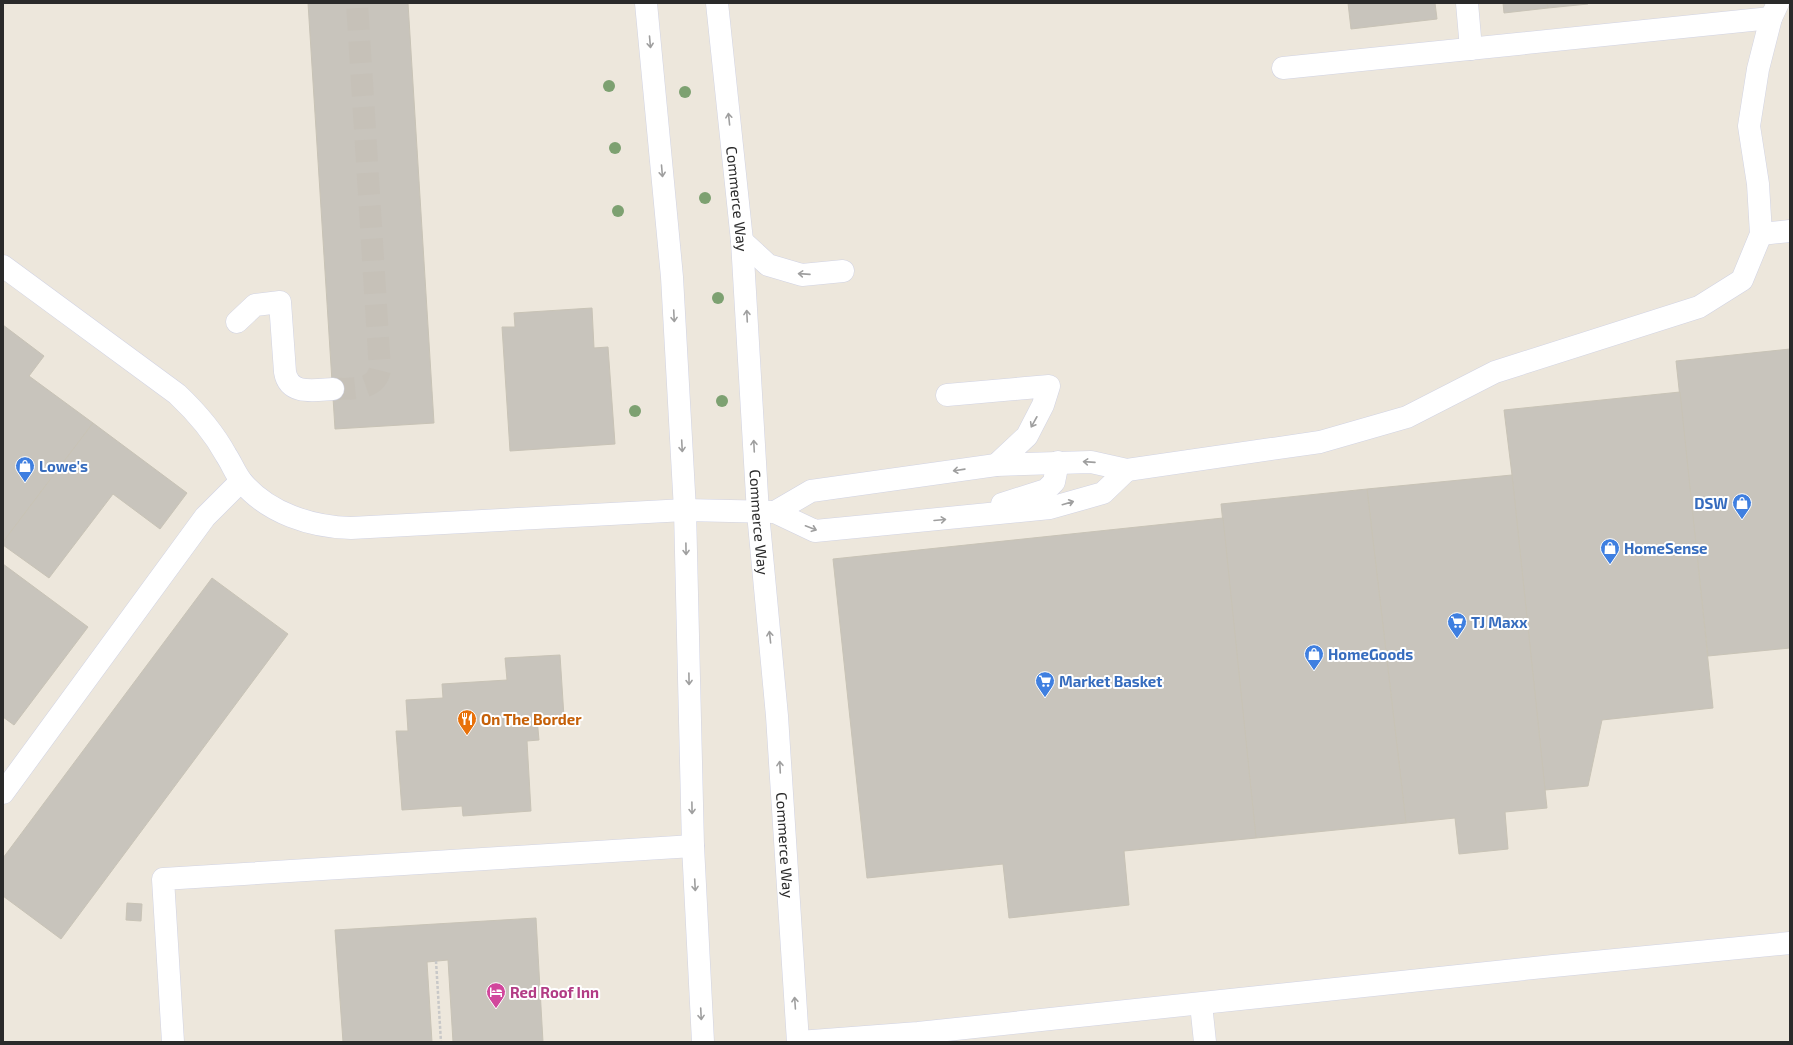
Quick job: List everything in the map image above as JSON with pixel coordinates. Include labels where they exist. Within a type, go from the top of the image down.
[{"type":"street","points":[[646,3],[672,277],[685,510],[693,846],[703,1042]]},
{"type":"street","name":"Commerce Way","points":[[716,3],[742,241],[767,513],[777,716],[798,1042]]},
{"type":"street","points":[[1467,3],[1471,48]]},
{"type":"street","points":[[767,513],[811,491],[996,465],[1091,462],[1127,470],[1320,442],[1407,417],[1495,372],[1700,307],[1742,280],[1761,234],[1758,184],[1749,126],[1758,69],[1775,11],[1471,48],[1283,68]]},
{"type":"street","points":[[1761,234],[1790,231]]},
{"type":"street","points":[[742,241],[768,264],[802,275],[843,272]]},
{"type":"street","points":[[3,266],[177,394],[191,407],[206,426],[226,455],[232,468],[257,498],[289,515],[329,527],[351,528],[685,510],[767,513],[815,531],[1050,508],[1103,493],[1127,470]]},
{"type":"street","points":[[237,322],[255,305],[280,302],[285,372],[287,380],[292,386],[302,390],[333,389]]},
{"type":"street","points":[[947,395],[1049,386],[1043,405],[1027,436],[996,465]]},
{"type":"street","points":[[967,517],[1046,490],[1054,482],[1058,462]]},
{"type":"street","points":[[3,793],[205,517],[242,481]]},
{"type":"street","points":[[174,1042],[163,879],[693,846]]},
{"type":"street","points":[[798,1042],[919,1038],[1201,1004],[1790,943]]},
{"type":"street","points":[[1201,1004],[1205,1042]]},
{"type":"path","points":[[436,961],[441,1042]]},
{"type":"building","points":[[308,3],[408,3],[434,423],[335,429]]},
{"type":"building","points":[[1348,3],[1435,3],[1437,19],[1351,29]]},
{"type":"building","points":[[1503,3],[1547,3],[1548,8],[1504,13]]},
{"type":"building","points":[[1547,3],[1588,3],[1588,4],[1548,8]]},
{"type":"building","points":[[592,308],[594,348],[608,347],[615,444],[510,451],[502,327],[515,327],[514,313]]},
{"type":"building","name":"Lowe's","points":[[3,325],[44,356],[29,376],[93,423],[3,542]]},
{"type":"building","name":"DSW","points":[[1790,349],[1790,648],[1708,656],[1676,361]]},
{"type":"building","name":"HomeSense","points":[[1680,392],[1713,708],[1602,720],[1588,786],[1545,790],[1504,410]]},
{"type":"building","points":[[93,423],[187,493],[160,529],[113,494],[49,578],[3,545],[3,542]]},
{"type":"building","name":"TJ Maxx","points":[[1512,475],[1547,808],[1505,812],[1508,849],[1459,854],[1455,818],[1406,823],[1367,489]]},
{"type":"building","name":"HomeGoods","points":[[1367,489],[1406,823],[1256,838],[1221,504]]},
{"type":"building","name":"Market Basket","points":[[1223,518],[1256,838],[1124,851],[1129,905],[1009,918],[1003,864],[867,878],[833,559]]},
{"type":"building","points":[[3,564],[88,627],[14,725],[3,717]]},
{"type":"building","points":[[212,578],[288,634],[61,939],[3,896],[3,858]]},
{"type":"building","name":"On The Border","points":[[560,655],[564,717],[537,718],[539,740],[527,741],[531,811],[463,816],[462,806],[402,810],[396,731],[408,731],[406,700],[443,698],[442,684],[507,680],[505,658]]},
{"type":"building","points":[[127,903],[142,904],[141,921],[126,920]]},
{"type":"building","name":"Red Roof Inn","points":[[536,918],[543,1042],[453,1042],[448,960],[427,962],[432,1042],[343,1042],[335,930]]},
{"type":"tunnel","points":[[333,389],[354,388],[367,385],[373,382],[380,370],[357,3]]},
{"type":"place","name":"Lowe's","points":[[25,483]]},
{"type":"place","name":"DSW","points":[[1742,520]]},
{"type":"place","name":"HomeSense","points":[[1610,565]]},
{"type":"place","name":"TJ Maxx","points":[[1457,639]]},
{"type":"place","name":"HomeGoods","points":[[1314,671]]},
{"type":"place","name":"Market Basket","points":[[1045,698]]},
{"type":"place","name":"On The Border","points":[[467,736]]},
{"type":"place","name":"Red Roof Inn","points":[[496,1009]]}]
